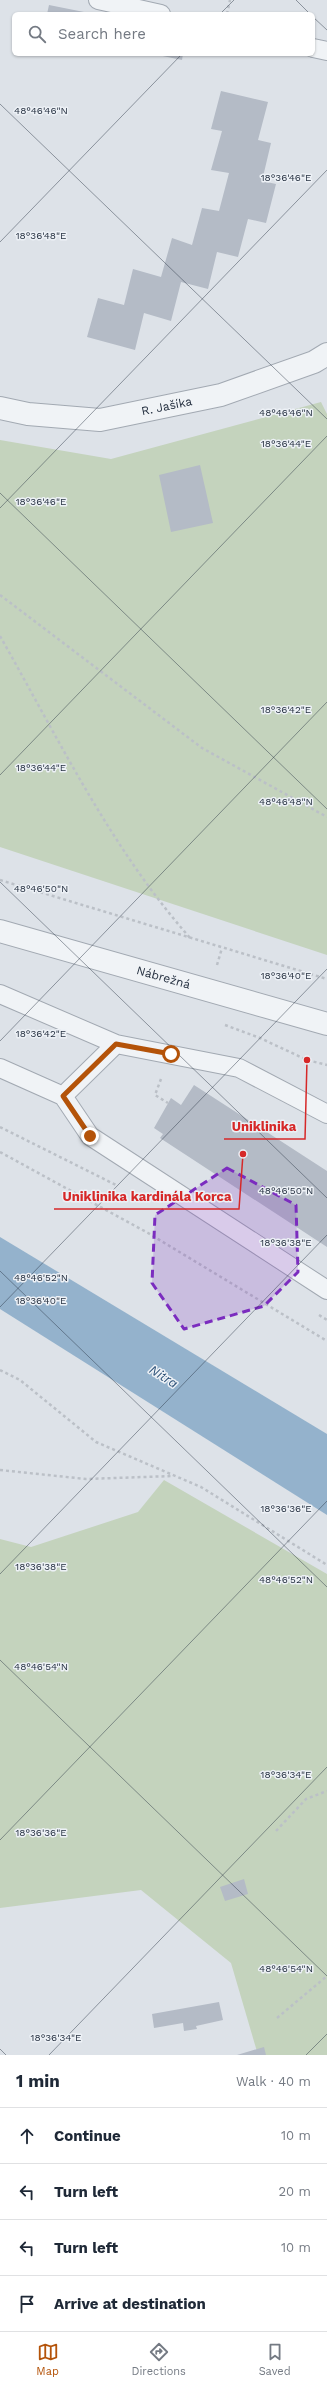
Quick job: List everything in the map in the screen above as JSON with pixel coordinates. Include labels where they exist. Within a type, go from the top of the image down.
[{"type":"street","name":"R. Jašíka","points":[[0,408],[28,414],[100,420],[222,395],[314,362],[327,354]]},
{"type":"street","name":"Nábrežná","points":[[0,930],[327,1024]]},
{"type":"lane","points":[[98,0],[152,12]]},
{"type":"lane","points":[[315,48],[327,51]]},
{"type":"lane","points":[[0,994],[116,1044],[239,1068],[327,1114]]},
{"type":"lane","points":[[63,1096],[116,1044]]},
{"type":"lane","points":[[0,1068],[63,1096],[90,1136],[327,1290]]},
{"type":"path","points":[[227,12],[230,0]]},
{"type":"path","points":[[0,595],[202,748],[327,817]]},
{"type":"path","points":[[0,636],[83,783],[129,858],[162,905],[192,939]]},
{"type":"path","points":[[0,880],[327,979]]},
{"type":"path","points":[[216,967],[222,948]]},
{"type":"path","points":[[223,1024],[260,1038],[307,1060],[327,1065]]},
{"type":"path","points":[[155,1094],[168,1103]]},
{"type":"path","points":[[0,1127],[124,1189]]},
{"type":"path","points":[[0,1152],[148,1233],[327,1341]]},
{"type":"path","points":[[314,1311],[327,1320]]},
{"type":"path","points":[[0,1370],[20,1380],[96,1442],[201,1487],[327,1565]]},
{"type":"path","points":[[0,1470],[86,1479],[176,1476]]},
{"type":"path","points":[[276,1831],[306,1799],[327,1791]]},
{"type":"path","points":[[277,2018],[327,1976]]},
{"type":"highlighted area","points":[[227,1168],[296,1205],[298,1272],[264,1306],[184,1329],[152,1283],[155,1215]]},
{"type":"green space","points":[[321,402],[327,414],[327,955],[0,847],[0,440],[111,459]]},
{"type":"green space","points":[[164,1480],[327,1574],[327,2055],[258,2055],[231,1963],[141,1890],[0,1908],[0,1539],[31,1547],[138,1512]]},
{"type":"water","name":"Nitra","points":[[0,1237],[327,1434],[327,1515],[0,1309]]},
{"type":"building","points":[[49,5],[84,12],[47,12]]},
{"type":"building","points":[[163,56],[183,56],[182,60]]},
{"type":"building","points":[[221,91],[268,102],[258,140],[271,143],[262,181],[276,184],[266,223],[248,219],[238,257],[217,252],[208,289],[181,282],[171,321],[144,313],[135,350],[87,337],[98,298],[124,305],[133,269],[161,277],[172,238],[192,245],[202,208],[219,211],[229,173],[211,170],[222,131],[211,129]]},
{"type":"building","points":[[200,465],[213,523],[171,532],[159,475]]},
{"type":"building","points":[[194,1085],[327,1171],[327,1247],[160,1138],[163,1134],[154,1128],[171,1098],[181,1105]]},
{"type":"building","points":[[244,1879],[248,1894],[225,1901],[220,1887]]},
{"type":"building","points":[[219,2002],[223,2020],[196,2026],[197,2029],[184,2031],[183,2023],[154,2028],[152,2014]]},
{"type":"building","points":[[264,2047],[266,2055],[237,2055]]},
{"type":"place","name":"Uniklinika","points":[[307,1060]]},
{"type":"place","name":"Uniklinika kardinála Korca","points":[[243,1154]]},
{"type":"route","points":[[90,1136],[63,1096],[116,1044],[171,1054]]}]
